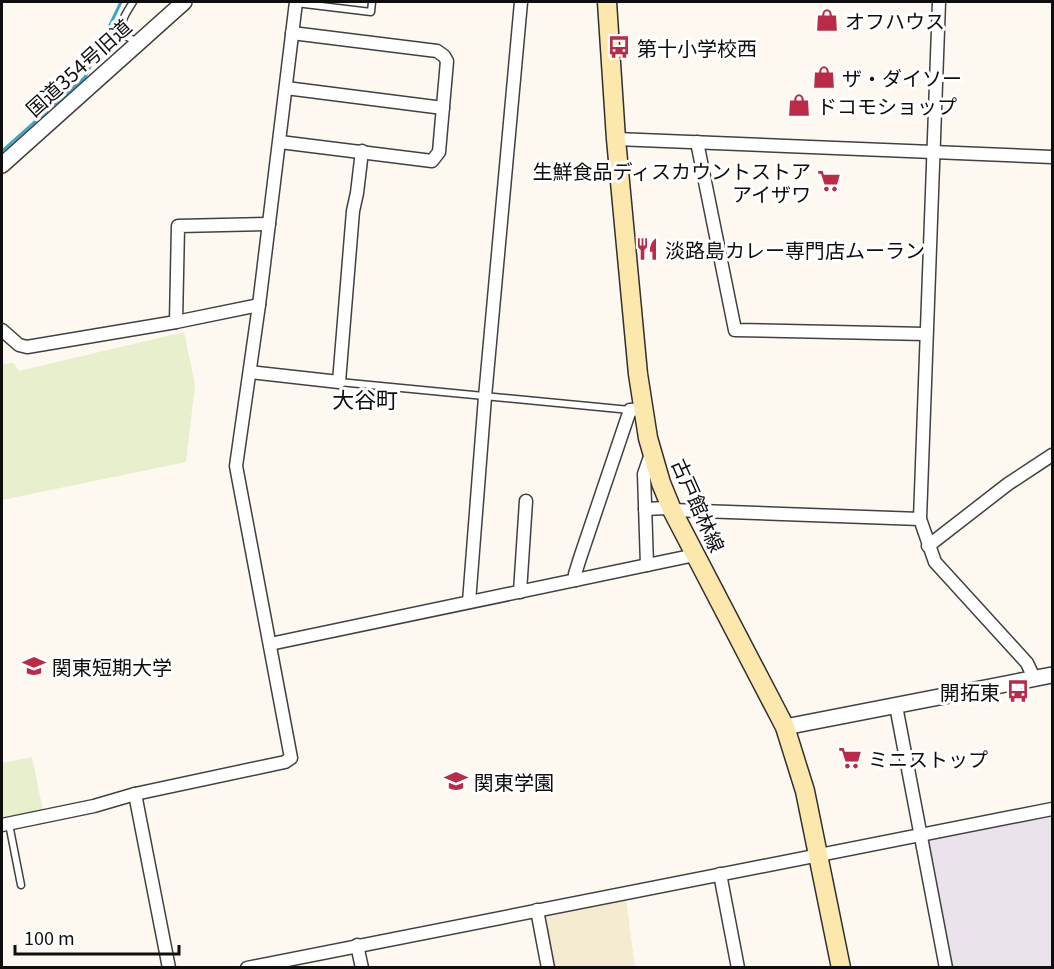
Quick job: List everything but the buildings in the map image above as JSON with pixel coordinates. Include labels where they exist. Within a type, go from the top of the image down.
[{"type":"main road","name":"古戸館林線","points":[[607,2],[637,409],[672,510],[785,727],[805,791],[841,968]]},
{"type":"street","name":"国道354号旧道","points":[[2,165],[184,2]]},
{"type":"street","points":[[5,824],[94,806],[135,794],[289,760],[291,754],[236,466],[259,305],[296,2]]},
{"type":"street","points":[[469,602],[521,2]]},
{"type":"street","points":[[939,2],[920,519],[935,562],[1027,663],[1034,678]]},
{"type":"street","points":[[280,142],[432,161],[439,152],[447,61],[437,51],[292,33]]},
{"type":"street","points":[[286,88],[443,108]]},
{"type":"street","points":[[616,139],[1053,157]]},
{"type":"street","points":[[697,142],[735,330],[926,334]]},
{"type":"street","points":[[250,372],[339,382],[353,210],[362,152]]},
{"type":"street","points":[[176,322],[178,226],[269,225]]},
{"type":"street","points":[[2,330],[19,345],[27,347],[176,322],[259,305]]},
{"type":"street","points":[[576,580],[575,574],[580,558],[637,409]]},
{"type":"street","points":[[647,565],[644,474],[652,450]]},
{"type":"street","points":[[928,546],[1008,484],[1053,455]]},
{"type":"street","points":[[520,592],[526,501]]},
{"type":"street","points":[[645,509],[666,507],[672,510],[920,519]]},
{"type":"street","points":[[270,644],[695,555]]},
{"type":"street","points":[[785,727],[1053,675]]},
{"type":"street","points":[[896,706],[946,968]]},
{"type":"street","points":[[135,794],[169,968]]},
{"type":"street","points":[[247,968],[1053,809]]},
{"type":"street","points":[[720,874],[738,968]]},
{"type":"street","points":[[537,910],[548,968]]},
{"type":"street","points":[[357,945],[362,968]]},
{"type":"lane","points":[[133,2],[121,23],[120,30],[122,34],[137,42]]},
{"type":"lane","points":[[296,2],[371,12],[372,2]]},
{"type":"lane","points":[[339,382],[637,409]]},
{"type":"lane","points":[[5,824],[21,885]]},
{"type":"shaded area","points":[[1052,813],[1052,967],[950,967],[926,837]]},
{"type":"shaded area","points":[[626,899],[635,967],[551,967],[542,916]]},
{"type":"green space","points":[[184,332],[195,385],[186,462],[2,500],[2,364],[13,363],[19,371]]},
{"type":"green space","points":[[32,757],[43,811],[2,820],[2,763]]},
{"type":"waterway","points":[[2,151],[85,77],[121,2]]},
{"type":"place","name":"オフハウス","points":[[827,20]]},
{"type":"place","name":"第十小学校西","points":[[619,47]]},
{"type":"place","name":"ザ・ダイソー","points":[[824,77]]},
{"type":"place","name":"ドコモショップ","points":[[799,105]]},
{"type":"place","name":"生鮮食品ディスカウントストア アイザワ","points":[[829,181]]},
{"type":"place","name":"淡路島カレー専門店ムーラン","points":[[647,249]]},
{"type":"place","name":"関東短期大学","points":[[34,666]]},
{"type":"place","name":"開拓東","points":[[1018,691]]},
{"type":"place","name":"ミニストップ","points":[[850,758]]},
{"type":"place","name":"関東学園","points":[[456,781]]},
{"type":"district","name":"大谷町","points":[[365,398]]}]
